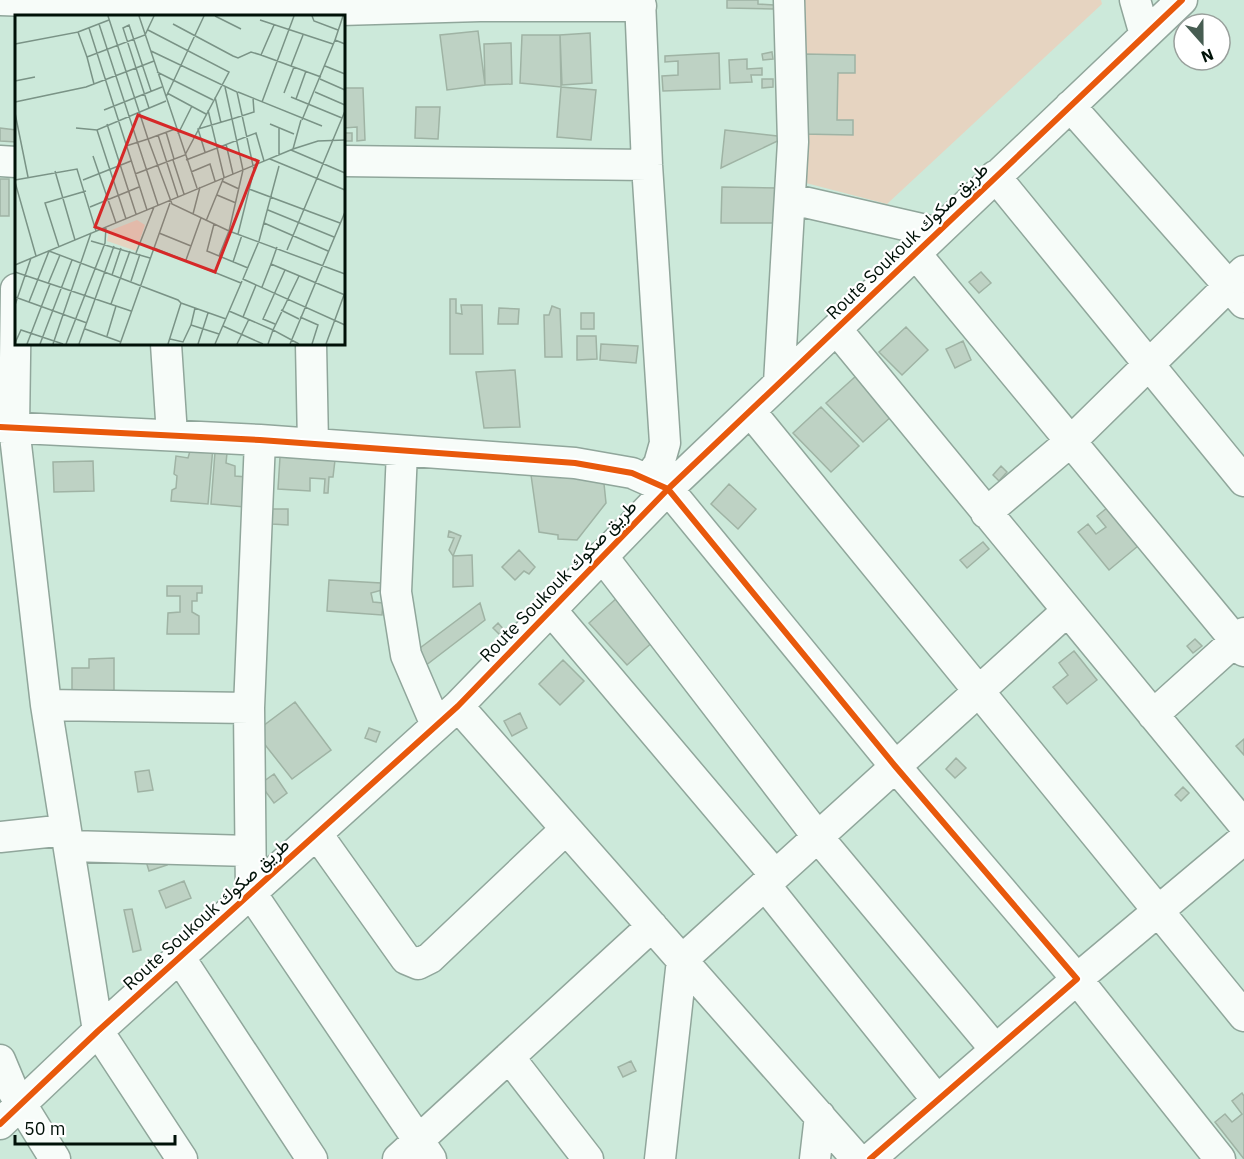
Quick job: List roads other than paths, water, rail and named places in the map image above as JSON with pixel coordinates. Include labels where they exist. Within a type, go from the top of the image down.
[{"type":"street","points":[[0,0],[305,14],[641,3],[647,165],[665,443],[659,464],[658,484]]},
{"type":"street","points":[[779,383],[793,142],[789,0]]},
{"type":"street","points":[[1135,0],[1145,35]]},
{"type":"street","name":"Route Soukouk طريق صكوك","points":[[10,1115],[98,1031],[458,706],[603,556],[658,484],[750,411],[1182,0]]},
{"type":"street","points":[[987,513],[1071,441],[1149,364],[1239,286],[1070,106]]},
{"type":"street","points":[[0,161],[15,162]]},
{"type":"street","points":[[345,161],[647,165]]},
{"type":"street","points":[[995,176],[1244,481]]},
{"type":"street","points":[[791,199],[925,243],[1071,441],[1241,641],[1153,715]]},
{"type":"street","points":[[15,304],[7,427],[46,705],[98,1031],[182,1159]]},
{"type":"street","points":[[837,330],[1244,825]]},
{"type":"street","points":[[166,345],[172,435]]},
{"type":"street","points":[[311,345],[313,444]]},
{"type":"street","points":[[750,411],[1244,1016]]},
{"type":"street","points":[[7,427],[260,440],[575,463],[632,473],[658,484],[1077,979],[1220,1159]]},
{"type":"street","points":[[260,440],[249,708],[251,894],[416,1153],[509,1057],[652,926]]},
{"type":"street","points":[[402,451],[396,592],[406,655],[436,726]]},
{"type":"street","points":[[603,556],[817,836],[995,1049]]},
{"type":"street","points":[[551,610],[770,880],[936,1101]]},
{"type":"street","points":[[660,1159],[682,960],[1067,611]]},
{"type":"street","points":[[46,705],[249,708]]},
{"type":"street","points":[[458,706],[857,1159]]},
{"type":"street","points":[[317,834],[406,959],[418,964],[429,958],[566,829]]},
{"type":"street","points":[[0,837],[68,838],[250,851]]},
{"type":"street","points":[[870,1159],[995,1049],[1244,839]]},
{"type":"street","points":[[180,958],[312,1159]]},
{"type":"street","points":[[509,1057],[588,1159]]},
{"type":"street","points":[[0,1060],[10,1115],[55,1159]]},
{"type":"street","points":[[815,1159],[820,1116]]}]
